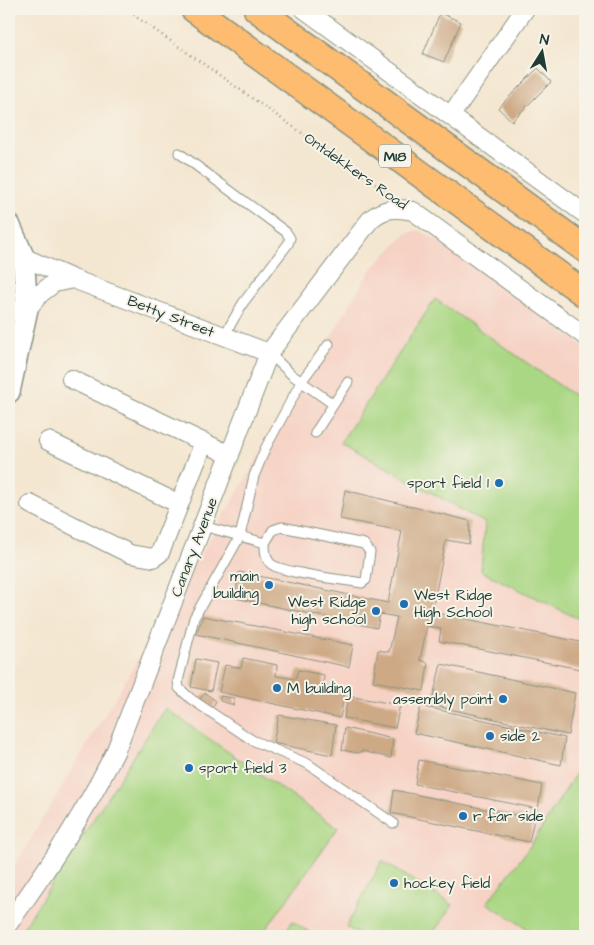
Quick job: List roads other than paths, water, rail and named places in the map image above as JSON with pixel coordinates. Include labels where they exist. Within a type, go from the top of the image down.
[{"type":"main road","name":"M18","points":[[194,9],[585,294]]},
{"type":"main road","name":"M18","points":[[257,9],[585,249]]},
{"type":"street","points":[[304,9],[585,214]]},
{"type":"street","points":[[450,115],[525,9]]},
{"type":"street","name":"Canary Avenue","points":[[9,923],[66,842],[102,779],[116,750],[269,354],[370,220],[385,210],[398,208],[412,211]]},
{"type":"street","name":"Ontdekkers Road","points":[[412,211],[585,336]]},
{"type":"street","points":[[9,224],[16,254],[18,311],[9,392]]},
{"type":"street","name":"Betty Street","points":[[16,254],[73,279],[269,354]]},
{"type":"street","points":[[18,311],[54,283],[73,279]]},
{"type":"street","points":[[71,380],[230,455]]},
{"type":"street","points":[[48,441],[179,504]]},
{"type":"street","points":[[30,504],[130,554],[153,558],[160,552],[204,442]]},
{"type":"lane","points":[[179,153],[286,232],[290,238],[288,244],[244,303],[224,336]]},
{"type":"lane","points":[[329,344],[301,382],[257,469],[240,536],[197,611],[179,674],[179,688],[191,699],[252,740],[308,764],[393,823]]},
{"type":"lane","points":[[269,354],[301,382],[333,404]]},
{"type":"lane","points":[[315,433],[348,382]]},
{"type":"lane","points":[[203,526],[265,543]]},
{"type":"lane","points":[[282,527],[364,544],[370,552],[366,580],[362,583],[283,570],[270,562],[266,555],[265,543],[274,530],[282,527]]},
{"type":"place","name":"sport field 1","points":[[499,483]]},
{"type":"place","name":"main building","points":[[269,585]]},
{"type":"place","name":"West Ridge High School","points":[[404,604]]},
{"type":"place","name":"West Ridge high school","points":[[376,611]]},
{"type":"place","name":"M building","points":[[277,688]]},
{"type":"place","name":"assembly point","points":[[503,699]]},
{"type":"place","name":"side 2","points":[[490,736]]},
{"type":"place","name":"sport field 3","points":[[189,768]]},
{"type":"place","name":"r far side","points":[[463,816]]},
{"type":"place","name":"hockey field","points":[[394,883]]}]
